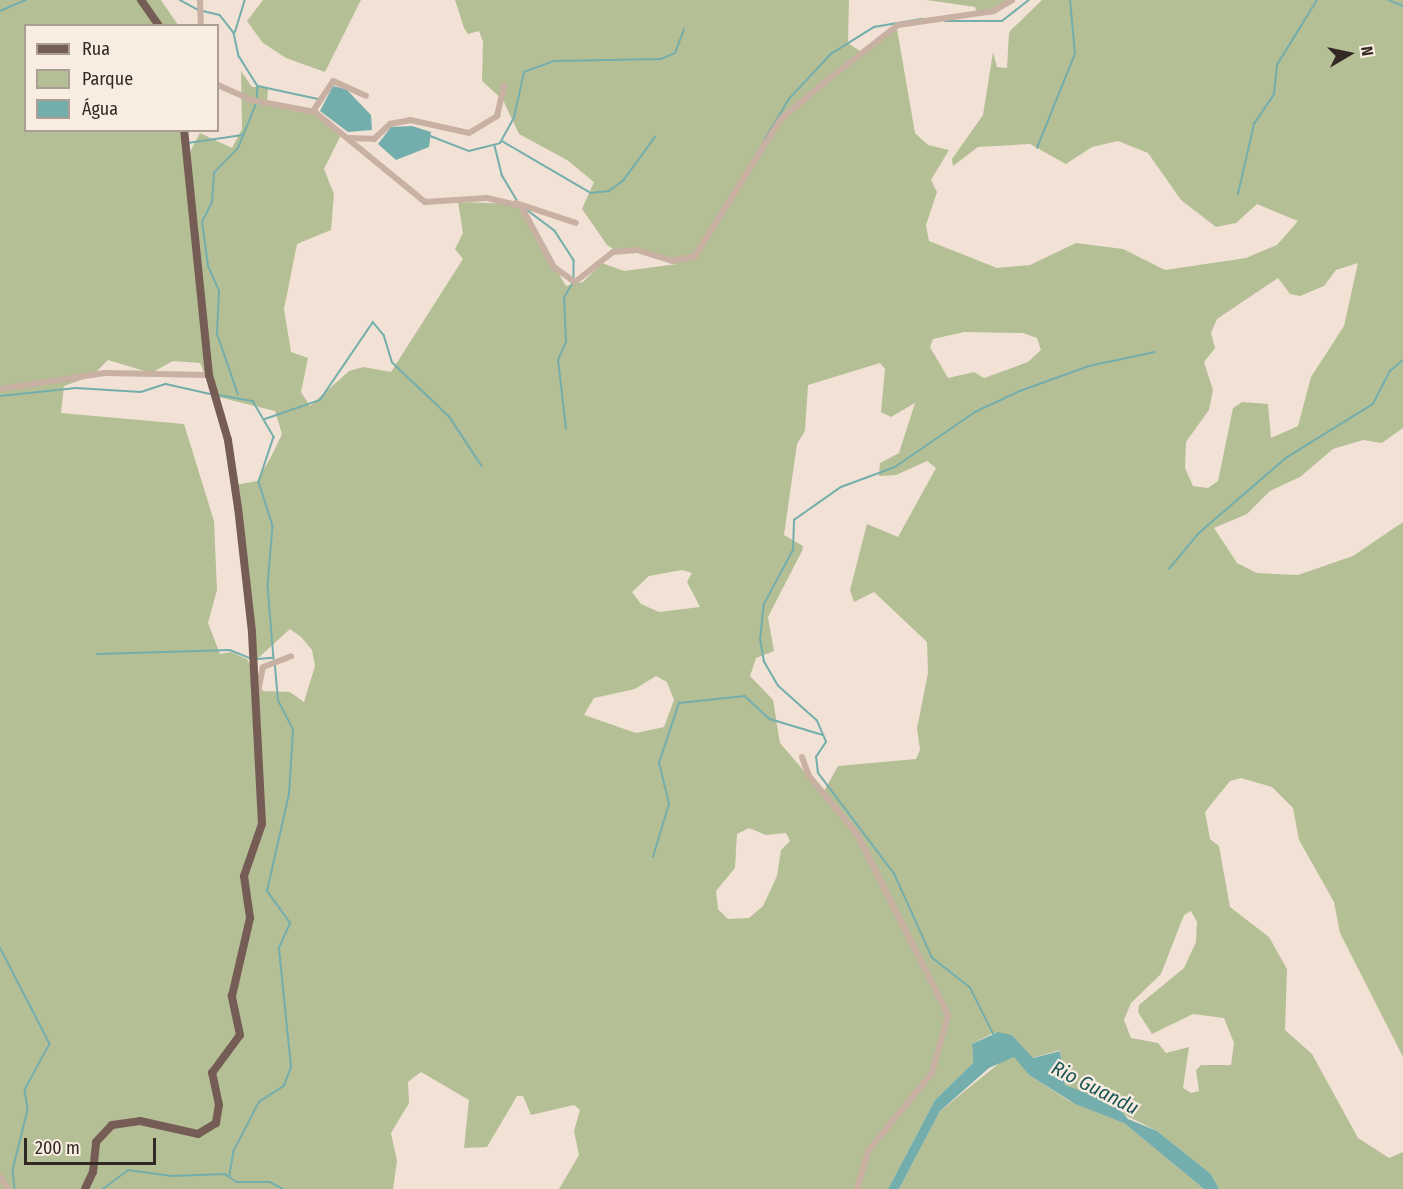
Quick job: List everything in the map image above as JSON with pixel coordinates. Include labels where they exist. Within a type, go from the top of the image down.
[{"type":"main road","points":[[141,0],[158,24]]},
{"type":"main road","points":[[85,1189],[96,1142],[111,1125],[140,1121],[202,1133],[218,1118],[212,1073],[240,1035],[232,996],[250,918],[244,876],[262,824],[255,702],[231,453],[209,375],[184,132]]},
{"type":"street","points":[[200,0],[201,24]]},
{"type":"street","points":[[510,202],[529,215],[554,267],[572,282],[613,252],[637,250],[672,261],[692,258],[780,120],[881,36],[907,22],[994,11],[1012,0]]},
{"type":"street","points":[[313,111],[333,81],[366,96]]},
{"type":"street","points":[[219,85],[251,100],[313,111],[426,202],[510,202],[576,223]]},
{"type":"street","points":[[346,137],[376,139],[390,124],[410,120],[469,133],[496,118],[504,87]]},
{"type":"street","points":[[0,389],[114,372],[209,375]]},
{"type":"street","points":[[255,702],[263,667],[275,660],[291,656]]},
{"type":"street","points":[[802,757],[809,776],[857,834],[948,1015],[932,1073],[868,1151],[858,1189]]},
{"type":"street","points":[[0,1176],[8,1189]]},
{"type":"green space","points":[[0,0],[161,0],[177,24],[24,24],[24,132],[183,132],[190,152],[200,133],[232,148],[242,129],[241,71],[252,87],[268,87],[267,104],[313,114],[341,135],[324,169],[334,194],[331,230],[297,244],[284,309],[291,352],[308,358],[301,392],[310,406],[349,371],[363,367],[391,372],[463,259],[455,249],[463,233],[458,202],[518,204],[566,286],[583,282],[602,263],[624,271],[677,264],[640,252],[619,253],[607,245],[582,209],[594,182],[567,160],[519,134],[503,100],[482,81],[483,42],[479,31],[468,34],[464,28],[455,0],[849,0],[848,43],[863,53],[897,29],[915,133],[928,145],[949,150],[931,180],[937,192],[926,225],[929,241],[997,268],[1030,265],[1076,243],[1123,249],[1165,270],[1246,258],[1277,245],[1298,221],[1257,204],[1236,223],[1216,227],[1181,200],[1148,153],[1118,141],[1092,147],[1066,164],[1030,144],[978,147],[953,166],[952,159],[983,115],[993,52],[997,67],[1007,68],[1009,32],[1042,0],[1403,0],[1403,428],[1382,443],[1363,440],[1333,449],[1300,477],[1270,491],[1247,514],[1214,528],[1237,563],[1257,573],[1298,575],[1353,556],[1403,522],[1403,1057],[1340,933],[1334,902],[1299,840],[1293,808],[1272,787],[1241,778],[1230,781],[1205,812],[1210,839],[1219,846],[1230,907],[1269,937],[1287,969],[1285,1030],[1312,1054],[1358,1138],[1389,1158],[1403,1152],[1403,1189],[1219,1189],[1211,1174],[1157,1131],[1065,1085],[1060,1050],[1032,1058],[1012,1035],[993,1033],[972,1044],[973,1063],[935,1100],[888,1189],[559,1189],[579,1155],[574,1131],[580,1110],[574,1105],[531,1115],[523,1096],[517,1096],[487,1147],[464,1148],[469,1100],[421,1072],[408,1082],[409,1103],[391,1133],[397,1161],[393,1189],[0,1189]],"holes":[[[1358,263],[1344,326],[1311,377],[1298,426],[1271,438],[1268,404],[1242,402],[1233,408],[1218,481],[1208,488],[1193,486],[1185,468],[1186,442],[1209,410],[1213,390],[1204,362],[1215,348],[1211,333],[1217,319],[1278,278],[1290,294],[1300,296],[1324,286],[1336,270]],[[964,332],[1023,333],[1037,338],[1041,350],[1028,362],[984,378],[974,372],[948,378],[930,347],[933,339]],[[108,360],[151,373],[173,361],[200,363],[214,396],[275,411],[282,434],[271,457],[257,481],[235,485],[257,659],[290,629],[301,637],[312,650],[315,666],[304,702],[290,692],[263,691],[247,659],[231,652],[220,654],[208,623],[217,590],[214,521],[184,424],[61,413],[64,386],[92,376]],[[880,363],[885,369],[881,412],[891,417],[915,403],[899,453],[880,463],[879,476],[896,475],[927,461],[936,468],[898,537],[867,524],[850,590],[854,602],[874,592],[927,642],[928,673],[917,728],[920,750],[916,759],[838,766],[823,793],[780,743],[773,700],[750,676],[756,658],[774,651],[768,617],[803,546],[784,535],[797,444],[805,431],[808,385]],[[682,570],[692,573],[687,582],[700,607],[659,612],[641,604],[632,592],[649,576]],[[656,676],[667,682],[674,700],[664,727],[636,733],[584,715],[594,698],[635,689]],[[749,828],[766,835],[786,833],[790,841],[781,850],[777,876],[763,906],[749,918],[728,919],[718,909],[716,891],[735,868],[737,834]],[[1191,911],[1197,922],[1196,942],[1184,968],[1139,1005],[1138,1012],[1152,1034],[1193,1014],[1224,1018],[1234,1043],[1231,1065],[1201,1065],[1196,1070],[1199,1091],[1191,1093],[1183,1088],[1189,1047],[1166,1053],[1158,1043],[1131,1038],[1124,1020],[1131,1003],[1161,974],[1184,915]]]},
{"type":"green space","points":[[263,0],[361,0],[325,72],[286,58],[263,43],[247,21]]},
{"type":"green space","points":[[927,0],[1014,0],[977,14],[975,7]]},
{"type":"green space","points":[[1007,1057],[1015,1057],[1029,1075],[1069,1101],[1124,1123],[1204,1189],[899,1189],[940,1111]]},
{"type":"water","points":[[333,86],[346,89],[371,115],[372,130],[348,132],[320,111]]},
{"type":"water","points":[[412,126],[431,132],[429,147],[396,160],[378,144],[391,127]]},
{"type":"water","points":[[998,1032],[1012,1035],[1033,1058],[1060,1051],[1065,1085],[1115,1104],[1128,1119],[1157,1131],[1211,1174],[1219,1189],[1204,1189],[1124,1123],[1075,1104],[1029,1075],[1014,1057],[989,1068],[940,1111],[899,1189],[888,1189],[935,1100],[973,1063],[972,1044]]},
{"type":"waterway","points":[[0,11],[26,0]]},
{"type":"waterway","points":[[180,0],[199,10]]},
{"type":"waterway","points":[[235,32],[245,0]]},
{"type":"waterway","points":[[945,21],[1002,21],[1029,0]]},
{"type":"waterway","points":[[1037,148],[1075,54],[1070,0]]},
{"type":"waterway","points":[[1238,194],[1254,124],[1274,94],[1277,65],[1317,0]]},
{"type":"waterway","points":[[1389,0],[1403,6]]},
{"type":"waterway","points":[[203,11],[220,15],[234,33],[239,56],[258,86],[257,99]]},
{"type":"waterway","points":[[764,141],[789,99],[831,54],[874,27],[922,19]]},
{"type":"waterway","points":[[428,135],[469,151],[500,143],[514,118],[524,72],[554,61],[661,59],[675,53],[684,30]]},
{"type":"waterway","points":[[258,86],[318,99]]},
{"type":"waterway","points":[[238,395],[217,334],[219,291],[208,266],[202,222],[212,202],[214,173],[238,148],[256,104]]},
{"type":"waterway","points":[[188,143],[242,135]]},
{"type":"waterway","points":[[502,141],[591,193],[609,191],[623,181],[655,137]]},
{"type":"waterway","points":[[495,146],[502,175],[517,200]]},
{"type":"waterway","points":[[526,209],[555,231],[574,260],[574,277]]},
{"type":"waterway","points":[[566,429],[558,360],[566,342],[564,298],[572,284]]},
{"type":"waterway","points":[[265,419],[320,400],[373,322],[384,335],[392,362],[449,416],[482,466]]},
{"type":"waterway","points":[[993,1034],[970,988],[932,958],[894,874],[818,773],[816,757],[826,742],[817,721],[778,686],[764,662],[760,640],[764,604],[793,550],[794,520],[841,487],[895,467],[975,412],[1020,391],[1089,366],[1155,352]]},
{"type":"waterway","points":[[1169,569],[1199,533],[1286,458],[1373,404],[1390,371],[1403,360]]},
{"type":"waterway","points":[[0,396],[76,388],[141,392],[166,384],[210,394]]},
{"type":"waterway","points":[[219,395],[253,401],[274,437],[259,482],[273,526],[268,586],[274,659]]},
{"type":"waterway","points":[[97,654],[230,650],[250,658]]},
{"type":"waterway","points":[[257,659],[273,658]]},
{"type":"waterway","points":[[229,1177],[234,1150],[259,1102],[284,1086],[291,1067],[279,948],[290,923],[267,891],[289,794],[293,730],[278,701],[275,664]]},
{"type":"waterway","points":[[653,857],[669,804],[659,763],[679,703],[745,696],[770,719],[823,735]]},
{"type":"waterway","points":[[0,947],[50,1044],[25,1090],[28,1110],[13,1170],[15,1189]]},
{"type":"waterway","points":[[103,1189],[128,1170],[172,1176],[225,1174],[237,1182],[270,1182],[283,1189]]},
{"type":"water label","name":"Rio Guandu","points":[[1095,1088]]}]
